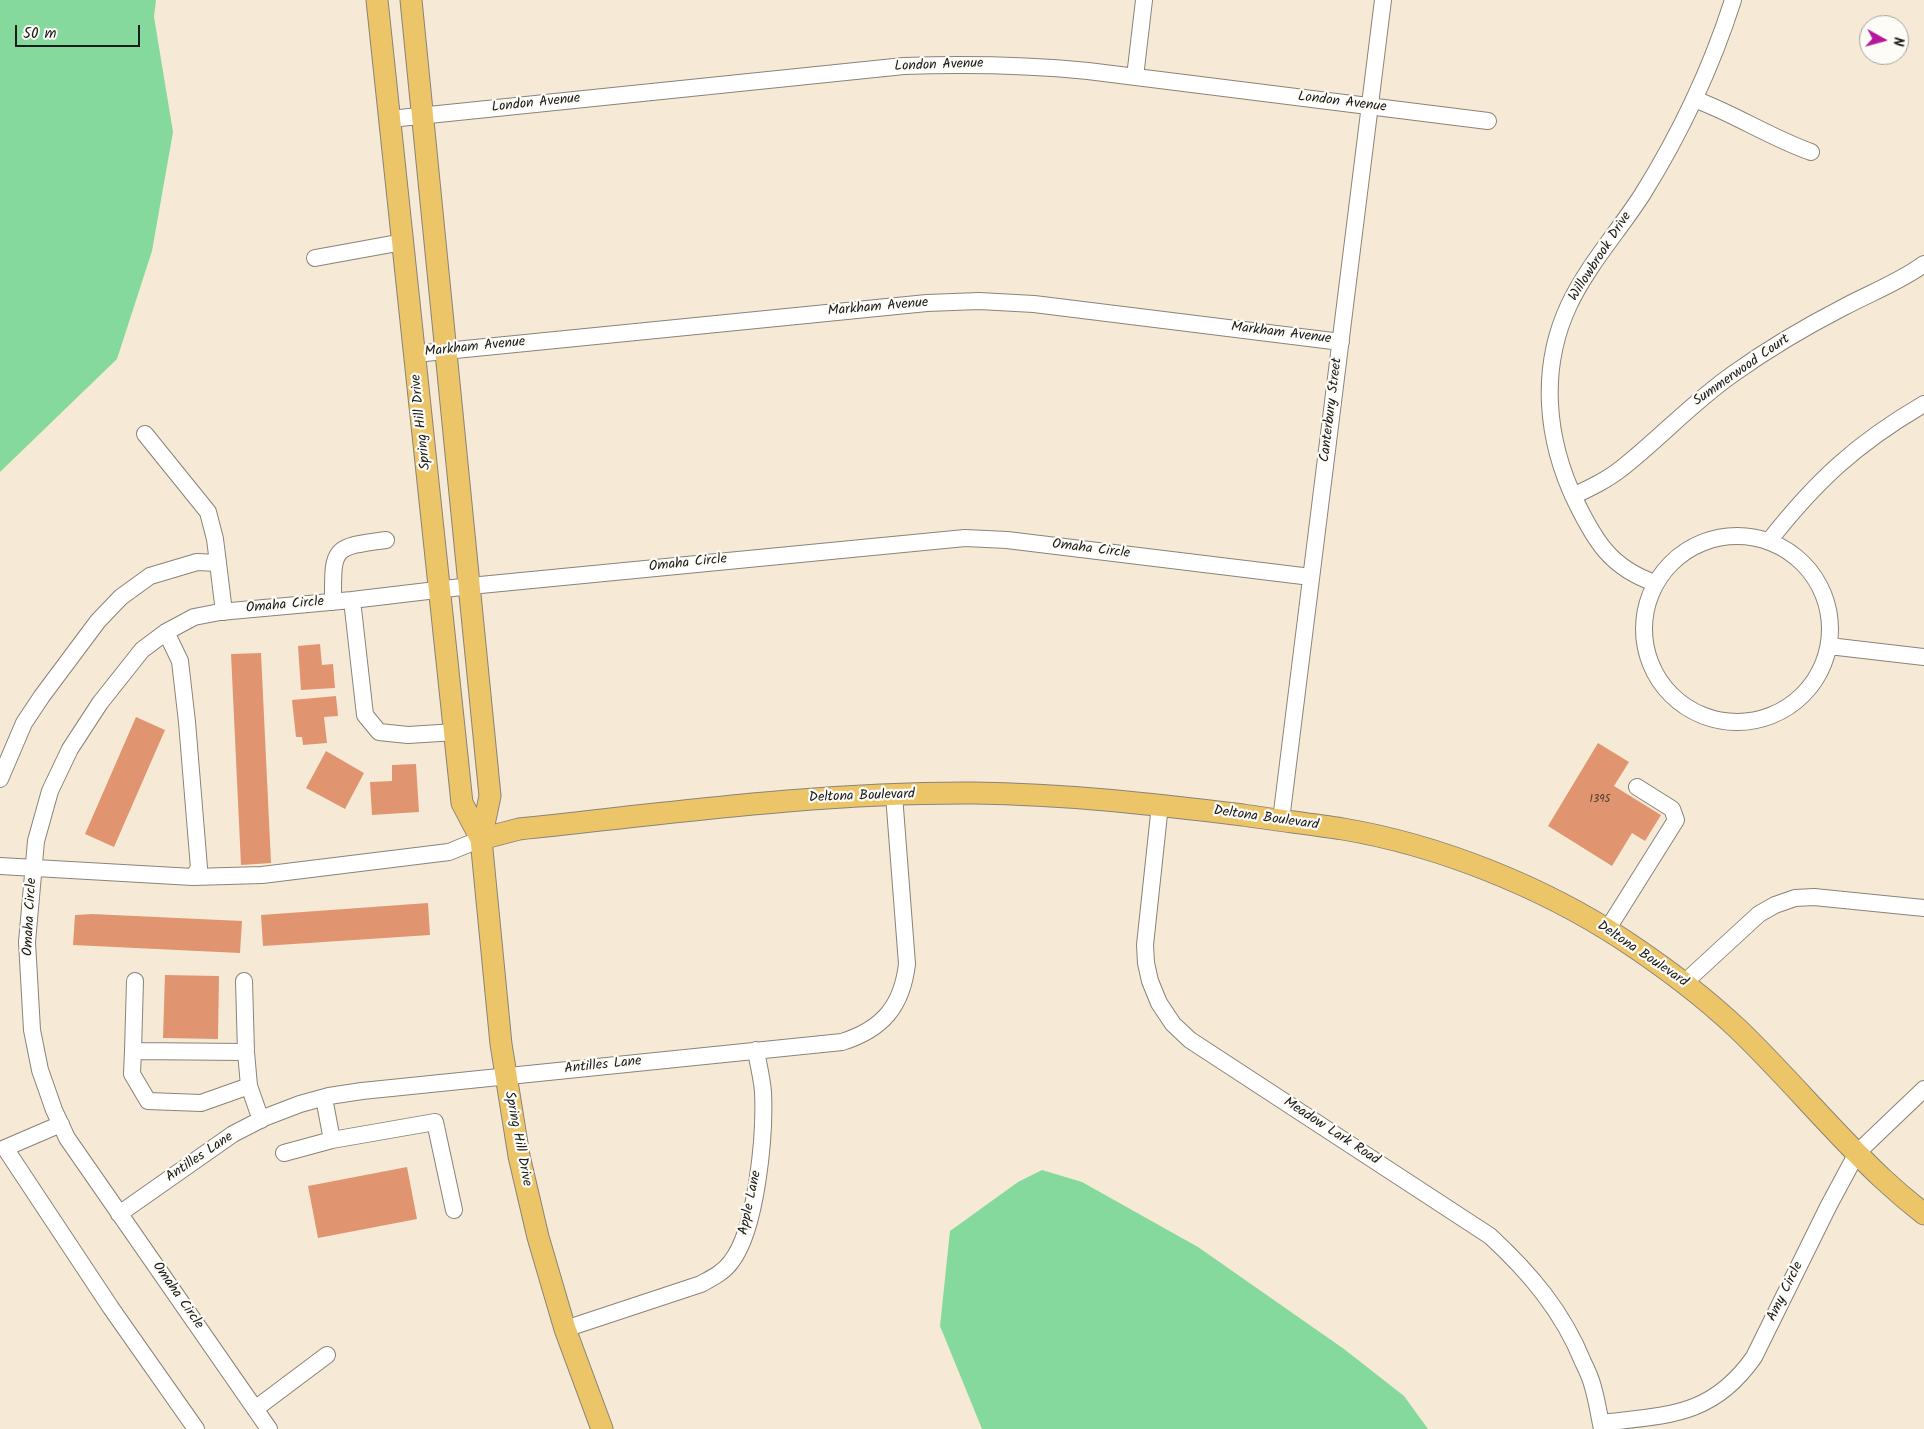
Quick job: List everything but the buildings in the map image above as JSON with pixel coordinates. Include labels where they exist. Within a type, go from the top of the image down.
[{"type":"main road","name":"Spring Hill Drive","points":[[377,0],[462,802],[481,839]]},
{"type":"main road","name":"Spring Hill Drive","points":[[411,0],[490,796],[481,839],[505,1076],[519,1156],[538,1237],[565,1329],[602,1429]]},
{"type":"main road","name":"Deltona Boulevard","points":[[481,839],[519,829],[798,800],[970,793],[1047,795],[1160,804],[1346,830],[1402,842],[1458,860],[1520,885],[1570,909],[1607,930],[1684,983],[1742,1033],[1885,1182],[1924,1214]]},
{"type":"street","points":[[1135,77],[1144,0]]},
{"type":"street","name":"Canterbury Street","points":[[1281,820],[1384,0]]},
{"type":"street","name":"Willowbrook Drive","points":[[1655,583],[1643,579],[1622,567],[1606,552],[1591,533],[1573,496],[1559,463],[1551,430],[1549,397],[1551,366],[1558,334],[1574,297],[1592,265],[1641,195],[1671,145],[1694,99],[1724,29],[1733,0]]},
{"type":"street","name":"London Avenue","points":[[390,119],[904,66],[968,64],[1039,66],[1488,121]]},
{"type":"street","points":[[1694,99],[1720,109],[1792,145],[1811,152]]},
{"type":"street","points":[[315,258],[403,242]]},
{"type":"street","name":"Summerwood Court","points":[[1573,496],[1599,483],[1622,468],[1684,412],[1732,375],[1783,341],[1912,273],[1924,264]]},
{"type":"street","name":"Markham Avenue","points":[[415,354],[927,302],[979,301],[1034,304],[1341,342]]},
{"type":"street","points":[[1769,541],[1799,503],[1831,470],[1862,444],[1924,404]]},
{"type":"street","points":[[145,434],[208,512],[215,539],[224,612]]},
{"type":"street","points":[[1740,537],[1769,541],[1788,550],[1814,576],[1823,592],[1829,609],[1829,646],[1822,666],[1811,684],[1798,698],[1784,709],[1764,717],[1746,721],[1728,721],[1710,718],[1692,711],[1675,699],[1662,685],[1651,667],[1645,650],[1642,632],[1644,614],[1655,583],[1667,566],[1684,552],[1700,544],[1718,539],[1740,537]]},
{"type":"street","name":"Omaha Circle","points":[[269,1429],[68,1138],[54,1110],[40,1070],[32,1030],[27,942],[36,841],[42,816],[50,791],[70,750],[100,703],[142,650],[166,632],[194,617],[224,612],[964,538],[1007,540],[1311,577]]},
{"type":"street","points":[[333,602],[333,564],[340,552],[351,544],[386,540]]},
{"type":"street","points":[[0,779],[3,761],[24,723],[98,621],[121,597],[150,576],[197,562],[218,563]]},
{"type":"street","points":[[352,600],[365,715],[379,732],[408,735],[456,732]]},
{"type":"street","points":[[166,632],[180,661],[187,722],[199,868],[192,877]]},
{"type":"street","points":[[1829,646],[1924,657]]},
{"type":"street","points":[[1607,930],[1676,820],[1672,809],[1637,787]]},
{"type":"street","name":"Antilles Lane","points":[[119,1214],[233,1134],[300,1104],[324,1098],[362,1091],[842,1042],[859,1037],[875,1027],[888,1014],[897,1002],[905,982],[907,964],[894,795]]},
{"type":"street","name":"Meadow Lark Road","points":[[1160,804],[1145,945],[1150,981],[1159,1003],[1173,1024],[1190,1040],[1490,1236],[1515,1259],[1538,1284],[1577,1346],[1593,1386],[1601,1426]]},
{"type":"street","points":[[0,866],[192,877],[262,875],[449,852],[481,839]]},
{"type":"street","points":[[1684,983],[1759,914],[1775,905],[1795,898],[1814,897],[1924,908]]},
{"type":"street","points":[[136,981],[132,1074],[148,1102],[201,1103],[249,1086]]},
{"type":"street","points":[[244,981],[249,1086],[261,1120]]},
{"type":"street","name":"Apple Lane","points":[[565,1329],[701,1284],[717,1275],[731,1263],[741,1248],[747,1230],[759,1170],[763,1127],[763,1091],[756,1050]]},
{"type":"street","points":[[133,1051],[246,1052]]},
{"type":"street","name":"Amy Circle","points":[[1601,1426],[1688,1410],[1708,1402],[1722,1392],[1743,1372],[1754,1357],[1829,1205],[1857,1154],[1924,1090]]},
{"type":"street","points":[[324,1098],[332,1140]]},
{"type":"street","points":[[284,1153],[332,1140],[435,1122],[454,1210]]},
{"type":"street","points":[[61,1124],[2,1144],[111,1308],[196,1429]]},
{"type":"street","points":[[255,1409],[327,1356]]},
{"type":"green space","points":[[0,0],[156,0],[154,17],[173,132],[152,251],[117,359],[0,472]]},
{"type":"green space","points":[[1042,1170],[1082,1182],[1198,1247],[1344,1349],[1404,1396],[1428,1429],[982,1429],[940,1326],[950,1231],[1018,1182]]}]
